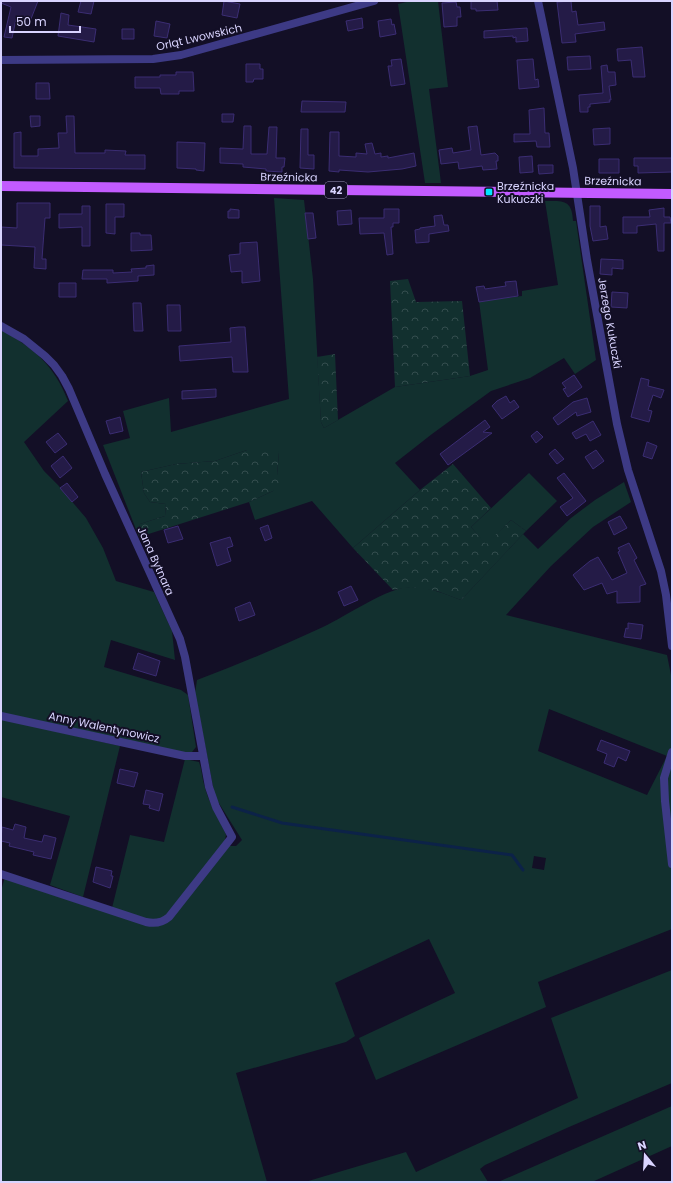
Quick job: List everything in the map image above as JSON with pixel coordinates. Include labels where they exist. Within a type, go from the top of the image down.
[{"type":"main road","name":"Brzeźnicka","points":[[1,186],[672,194]]},
{"type":"street","name":"Orląt Lwowskich","points":[[1,60],[153,59],[181,55],[374,1]]},
{"type":"street","name":"Jerzego Kukuczki","points":[[538,1],[573,168],[576,193],[617,424],[628,470],[660,571],[666,595],[672,646]]},
{"type":"street","name":"Jana Bytnara","points":[[1,326],[24,339],[45,356],[54,365],[69,389],[105,474],[180,639],[185,657],[202,756],[212,797],[232,837],[169,917],[156,924],[1,874]]},
{"type":"street","name":"Anny Walentynowicz","points":[[1,716],[185,756],[202,756]]},
{"type":"street","points":[[672,752],[664,778],[672,864]]},
{"type":"green space","points":[[411,1],[438,1],[448,87],[429,89],[441,183],[425,183],[398,4]]},
{"type":"green space","points":[[274,198],[304,200],[313,279],[321,422],[324,428],[395,387],[470,376],[488,370],[479,301],[522,296],[522,291],[558,285],[545,201],[565,203],[571,209],[573,221],[576,221],[596,360],[575,374],[564,358],[530,378],[491,391],[432,434],[395,463],[420,490],[353,548],[312,501],[255,520],[249,502],[273,491],[277,475],[279,452],[247,450],[215,461],[176,464],[141,472],[144,493],[150,502],[166,504],[165,516],[140,524],[139,537],[103,445],[130,438],[123,411],[169,398],[171,432],[289,399]]},
{"type":"green space","points":[[408,279],[416,302],[462,301],[470,376],[395,387],[390,281]]},
{"type":"green space","points":[[1,330],[33,351],[42,359],[56,377],[68,401],[24,442],[44,471],[86,518],[103,548],[116,581],[154,592],[172,631],[175,660],[111,640],[104,667],[181,690],[188,695],[196,747],[192,752],[186,753],[1,713]]},
{"type":"green space","points":[[335,354],[338,420],[324,428],[321,422],[317,357]]},
{"type":"green space","points":[[272,447],[279,452],[277,475],[279,483],[273,491],[249,502],[139,537],[140,524],[165,516],[166,504],[150,502],[144,493],[141,472],[176,464],[215,461],[247,450]]},
{"type":"green space","points":[[453,464],[491,508],[471,527],[486,544],[511,520],[526,531],[461,600],[437,591],[411,587],[393,590],[353,548],[420,490]]},
{"type":"green space","points":[[529,473],[557,501],[526,531],[511,520],[486,545],[471,527]]},
{"type":"green space","points":[[624,482],[631,502],[593,527],[551,566],[506,615],[667,655],[672,680],[672,929],[538,982],[546,1007],[376,1080],[359,1038],[455,993],[429,939],[335,983],[355,1036],[346,1042],[236,1073],[267,1182],[1,1182],[1,891],[5,877],[156,926],[229,846],[236,846],[242,840],[215,797],[195,693],[197,680],[292,641],[333,622],[379,597],[401,588],[424,588],[461,600],[523,534],[538,549],[571,518],[595,500]],"holes":[[[549,709],[667,756],[647,795],[538,751]],[[534,856],[546,858],[544,870],[532,868]]]},
{"type":"green space","points":[[1,719],[120,746],[83,897],[50,885],[70,816],[1,797]]},
{"type":"green space","points":[[185,759],[199,762],[208,796],[226,835],[224,844],[166,916],[154,921],[112,908],[130,835],[164,842]]},
{"type":"green space","points":[[672,970],[672,1083],[485,1165],[480,1169],[488,1182],[305,1182],[406,1152],[416,1172],[578,1098],[551,1018]]},
{"type":"green space","points":[[672,1106],[672,1146],[592,1182],[498,1182]]},
{"type":"building","points":[[1,1],[38,1],[29,24],[16,19],[12,38],[4,37],[11,7],[1,3]]},
{"type":"building","points":[[81,1],[94,1],[91,14],[78,12]]},
{"type":"building","points":[[224,1],[240,4],[237,18],[222,15]]},
{"type":"building","points":[[471,1],[497,1],[498,10],[476,11],[476,9],[471,9]]},
{"type":"building","points":[[571,1],[572,12],[576,11],[578,25],[604,22],[605,30],[575,34],[576,42],[562,43],[557,2]]},
{"type":"building","points":[[456,2],[457,7],[460,7],[461,17],[457,17],[457,26],[444,27],[442,3]]},
{"type":"building","points":[[61,13],[69,15],[68,25],[96,29],[94,42],[58,36]]},
{"type":"building","points":[[362,18],[363,28],[348,31],[346,21]]},
{"type":"building","points":[[391,19],[392,25],[394,24],[396,34],[380,37],[378,21]]},
{"type":"building","points":[[156,21],[170,24],[167,38],[154,36]]},
{"type":"building","points":[[527,28],[528,41],[516,42],[516,37],[513,38],[513,36],[484,38],[484,31]]},
{"type":"building","points":[[122,29],[134,29],[134,39],[122,39]]},
{"type":"building","points":[[642,47],[645,77],[633,77],[631,60],[618,61],[617,49]]},
{"type":"building","points":[[590,56],[591,69],[568,70],[567,57]]},
{"type":"building","points":[[401,59],[405,84],[391,86],[388,66],[392,66],[391,60]]},
{"type":"building","points":[[533,59],[535,80],[538,79],[539,87],[519,89],[517,60]]},
{"type":"building","points":[[246,64],[260,64],[260,69],[263,69],[263,79],[254,79],[253,82],[246,82]]},
{"type":"building","points":[[607,65],[608,72],[615,72],[616,85],[609,86],[610,102],[590,104],[590,107],[588,107],[588,112],[580,112],[579,95],[603,93],[601,66]]},
{"type":"building","points":[[176,72],[193,72],[194,91],[179,91],[179,94],[161,94],[160,88],[135,88],[135,77],[160,77],[160,75],[176,75]]},
{"type":"building","points":[[36,83],[49,83],[50,99],[36,99]]},
{"type":"building","points":[[302,101],[346,102],[345,112],[301,112]]},
{"type":"building","points":[[544,108],[545,133],[549,133],[550,147],[537,147],[536,141],[514,142],[514,134],[530,134],[529,110]]},
{"type":"building","points":[[222,114],[234,114],[233,122],[222,122]]},
{"type":"building","points":[[30,116],[40,116],[40,126],[31,127]]},
{"type":"building","points":[[66,116],[74,116],[75,153],[105,153],[105,150],[126,151],[125,155],[145,155],[145,169],[14,168],[14,133],[21,132],[21,156],[38,156],[38,149],[59,148],[58,133],[67,133]]},
{"type":"building","points":[[244,126],[251,126],[251,154],[267,154],[269,127],[277,127],[276,158],[285,158],[282,172],[243,167],[243,164],[220,163],[220,148],[243,149]]},
{"type":"building","points":[[477,126],[481,155],[495,153],[498,156],[498,161],[496,161],[497,169],[483,170],[482,166],[459,169],[458,162],[441,164],[439,150],[452,148],[453,153],[471,150],[468,127]]},
{"type":"building","points":[[610,128],[610,144],[594,145],[593,129]]},
{"type":"building","points":[[301,129],[308,129],[308,155],[314,155],[314,169],[300,168]]},
{"type":"building","points":[[330,132],[339,132],[339,156],[356,157],[356,153],[367,154],[365,144],[372,143],[375,154],[381,153],[381,157],[388,156],[388,158],[414,153],[416,166],[402,169],[368,172],[339,170],[339,172],[329,171]]},
{"type":"building","points":[[177,142],[205,143],[204,171],[177,168]]},
{"type":"building","points":[[532,156],[533,172],[520,173],[519,157]]},
{"type":"building","points":[[634,158],[672,158],[672,172],[638,173],[638,166],[634,166]]},
{"type":"building","points":[[599,159],[619,159],[619,173],[599,173]]},
{"type":"building","points":[[538,165],[553,165],[553,173],[539,174]]},
{"type":"building","points":[[17,203],[50,203],[50,218],[45,218],[42,259],[46,259],[46,269],[34,268],[35,247],[1,245],[1,227],[17,228]]},
{"type":"building","points":[[106,204],[124,204],[124,217],[115,217],[115,234],[106,233]]},
{"type":"building","points":[[82,206],[90,206],[90,246],[82,246],[82,227],[59,228],[59,214],[82,214]]},
{"type":"building","points":[[590,206],[600,206],[600,227],[606,226],[608,239],[593,241],[590,226]]},
{"type":"building","points":[[664,208],[664,217],[670,217],[671,223],[664,223],[664,251],[658,251],[656,224],[637,226],[637,233],[623,233],[623,217],[650,217],[649,210]]},
{"type":"building","points":[[230,209],[239,210],[239,218],[228,218],[228,211],[230,211]]},
{"type":"building","points":[[384,209],[399,209],[399,223],[393,223],[393,227],[391,227],[393,254],[387,255],[384,233],[360,234],[359,218],[384,218]]},
{"type":"building","points":[[351,210],[352,224],[338,225],[337,211]]},
{"type":"building","points":[[305,213],[313,213],[316,238],[308,239]]},
{"type":"building","points":[[442,215],[444,225],[448,225],[449,231],[429,234],[429,242],[416,243],[415,230],[435,226],[434,216]]},
{"type":"building","points":[[131,233],[151,235],[152,250],[131,251]]},
{"type":"building","points":[[257,242],[260,281],[242,283],[242,271],[231,272],[229,255],[240,254],[240,243]]},
{"type":"building","points":[[601,259],[623,260],[623,269],[612,268],[612,275],[600,274]]},
{"type":"building","points":[[154,265],[154,275],[138,276],[138,281],[107,283],[107,279],[82,279],[83,270],[113,270],[113,273],[132,272],[131,269],[146,268],[146,266]]},
{"type":"building","points":[[516,281],[518,296],[479,302],[476,287],[484,286],[485,289],[506,286],[505,282]]},
{"type":"building","points":[[59,283],[76,283],[76,297],[59,297]]},
{"type":"building","points":[[612,292],[628,293],[627,308],[611,307]]},
{"type":"building","points":[[133,303],[141,303],[143,331],[134,331]]},
{"type":"building","points":[[167,305],[180,305],[181,331],[168,331]]},
{"type":"building","points":[[245,327],[248,372],[233,372],[232,357],[180,361],[179,346],[231,342],[230,328]]},
{"type":"building","points":[[574,375],[582,387],[568,397],[563,389],[566,388],[562,383]]},
{"type":"building","points":[[641,378],[649,380],[648,386],[664,390],[661,398],[653,395],[648,410],[652,411],[649,422],[631,417]]},
{"type":"building","points":[[216,389],[216,397],[182,399],[182,391]]},
{"type":"building","points":[[506,396],[510,403],[514,400],[519,407],[502,419],[492,406]]},
{"type":"building","points":[[587,398],[591,412],[577,416],[576,412],[558,425],[553,418],[573,402]]},
{"type":"building","points":[[120,417],[123,431],[110,434],[106,421]]},
{"type":"building","points":[[485,420],[490,427],[483,432],[492,433],[448,465],[440,454]]},
{"type":"building","points":[[593,421],[601,435],[590,441],[586,434],[576,439],[572,433]]},
{"type":"building","points":[[537,431],[543,437],[536,443],[531,436]]},
{"type":"building","points":[[58,433],[67,444],[55,453],[46,442]]},
{"type":"building","points":[[647,442],[657,446],[652,459],[643,456]]},
{"type":"building","points":[[555,449],[564,459],[557,464],[549,454]]},
{"type":"building","points":[[596,450],[604,461],[593,469],[585,457]]},
{"type":"building","points":[[63,456],[72,468],[60,478],[51,466]]},
{"type":"building","points":[[564,473],[586,501],[567,516],[560,507],[573,498],[557,478]]},
{"type":"building","points":[[67,483],[78,497],[72,502],[60,488]]},
{"type":"building","points":[[620,516],[627,528],[614,535],[608,522]]},
{"type":"building","points":[[268,525],[272,538],[265,541],[260,528]]},
{"type":"building","points":[[178,526],[183,539],[168,543],[164,530]]},
{"type":"building","points":[[230,537],[233,546],[227,548],[231,561],[217,566],[210,543]]},
{"type":"building","points":[[629,543],[637,558],[634,560],[646,584],[640,586],[640,602],[617,603],[617,591],[607,594],[602,583],[584,590],[573,575],[590,561],[598,557],[612,580],[627,573],[618,552],[620,551],[618,548]]},
{"type":"building","points":[[351,586],[358,600],[344,606],[338,592]]},
{"type":"building","points":[[250,602],[255,615],[239,621],[235,608]]},
{"type":"building","points":[[628,623],[643,625],[641,639],[624,637],[626,628],[628,629]]},
{"type":"building","points":[[138,653],[160,661],[156,676],[133,669]]},
{"type":"building","points":[[601,740],[630,751],[626,761],[618,757],[614,767],[604,763],[607,754],[597,750]]},
{"type":"building","points":[[120,769],[138,773],[134,787],[117,783]]},
{"type":"building","points":[[146,790],[163,794],[159,811],[149,808],[150,805],[143,804]]},
{"type":"building","points":[[15,824],[26,827],[24,838],[42,842],[44,835],[56,838],[51,859],[33,855],[34,852],[9,846],[10,843],[1,841],[2,827],[13,830]]},
{"type":"building","points":[[96,867],[112,871],[111,876],[113,876],[110,888],[93,882]]},
{"type":"waterway","points":[[232,807],[282,823],[512,855],[523,870]]},
{"type":"place","name":"Brzeźnicka Kukuczki","points":[[489,192]]}]
